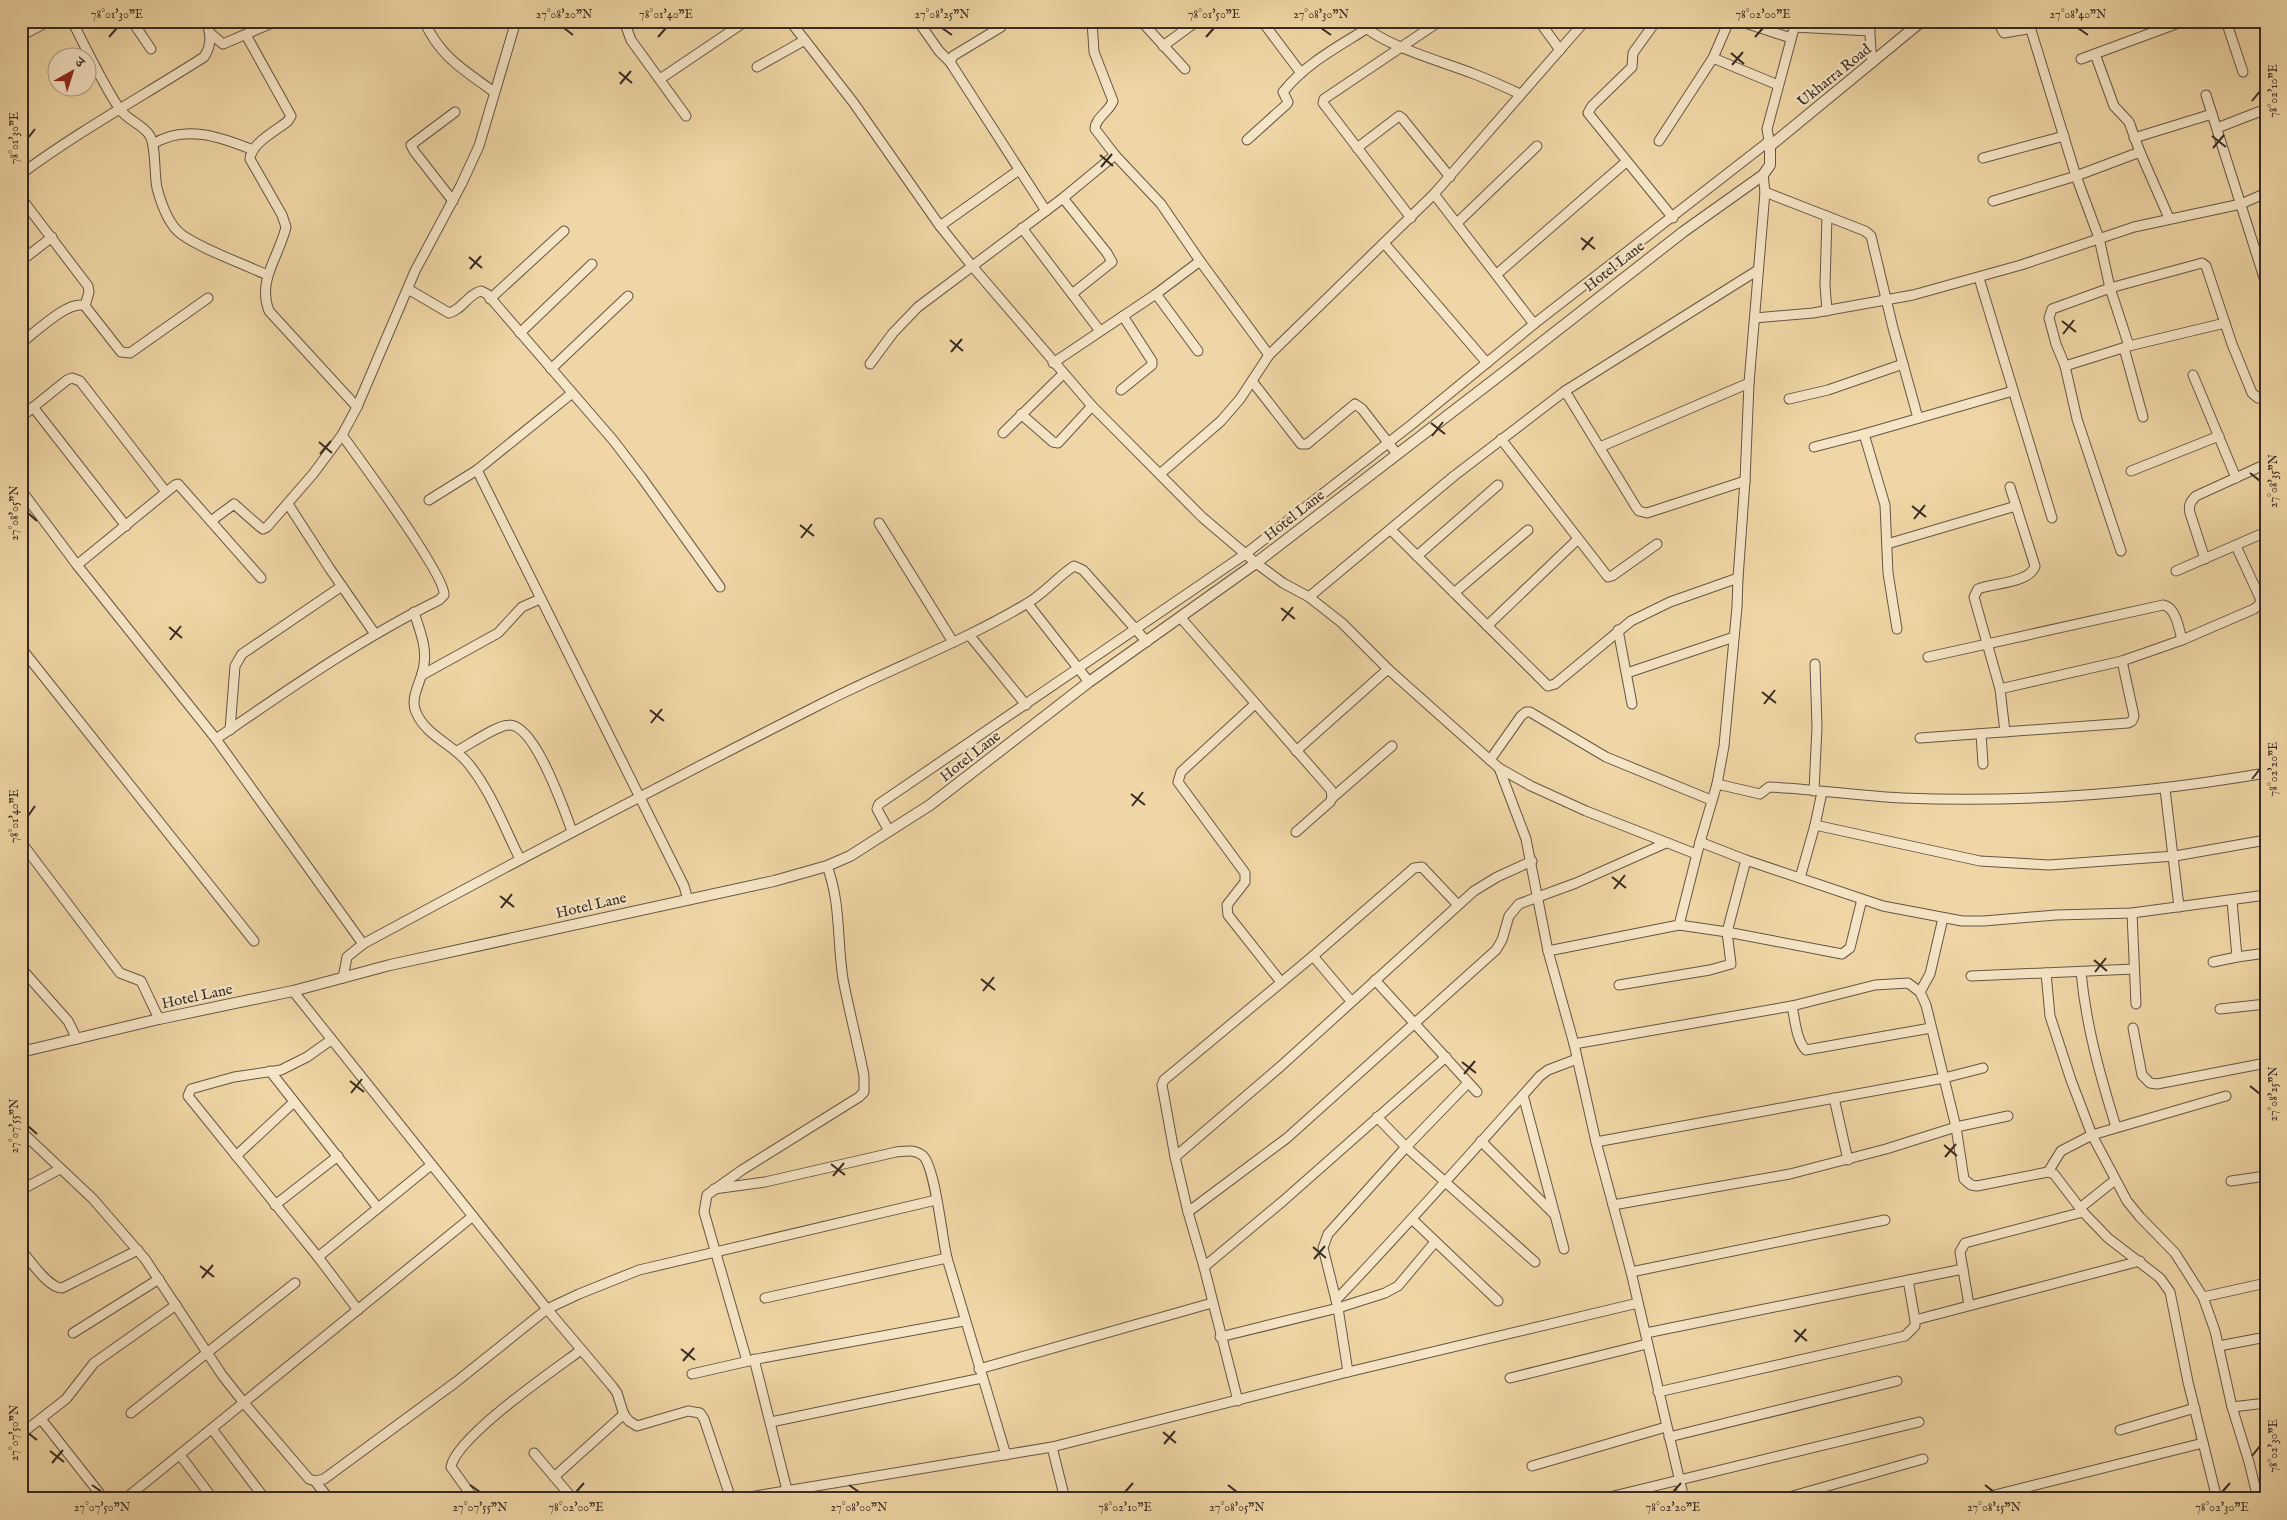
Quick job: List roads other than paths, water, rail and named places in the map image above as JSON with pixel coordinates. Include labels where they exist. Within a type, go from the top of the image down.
[{"type":"street","points":[[21,36],[49,21]]},
{"type":"street","points":[[72,21],[120,110],[146,130],[154,144],[154,165],[161,202],[175,228],[191,240],[267,275]]},
{"type":"street","points":[[132,21],[151,49]]},
{"type":"street","points":[[21,174],[58,147],[204,57],[208,51],[210,33],[206,21]]},
{"type":"street","points":[[424,21],[443,53],[494,92]]},
{"type":"street","points":[[211,521],[234,504],[263,529],[272,524],[342,435],[357,407],[408,289],[479,146],[516,21]]},
{"type":"street","points":[[624,21],[631,40],[686,116]]},
{"type":"street","points":[[660,80],[746,21]]},
{"type":"street","points":[[790,21],[853,102],[940,226],[972,266],[1053,363],[1092,406],[1202,517],[1250,559],[1283,583],[1309,597],[1342,622],[1388,669],[1499,768],[1531,786],[1586,811],[1696,854]]},
{"type":"street","points":[[918,21],[939,51],[950,62],[1046,211]]},
{"type":"street","points":[[950,62],[952,56],[1002,27],[1004,21]]},
{"type":"street","points":[[1092,21],[1094,52],[1113,101],[1109,109],[1096,123],[1095,129],[1115,155],[1161,204],[1269,355]]},
{"type":"street","points":[[1141,21],[1185,69]]},
{"type":"street","points":[[1163,46],[1197,21]]},
{"type":"street","points":[[1262,21],[1301,73]]},
{"type":"street","points":[[1359,21],[1366,29],[1404,48],[1477,74],[1520,94]]},
{"type":"street","points":[[1411,218],[1324,107],[1324,99],[1404,48],[1440,21]]},
{"type":"street","points":[[1539,21],[1560,50]]},
{"type":"street","points":[[1160,474],[1222,421],[1269,355],[1434,194],[1585,21]]},
{"type":"street","points":[[1656,21],[1633,53],[1632,66],[1589,110],[1589,117],[1673,218]]},
{"type":"street","points":[[1659,141],[1713,58],[1729,21]]},
{"type":"street","points":[[1739,21],[1791,38]]},
{"type":"street","points":[[1869,21],[1872,63]]},
{"type":"street","name":"Ukharra Road","points":[[1769,150],[1922,21]]},
{"type":"street","points":[[1997,21],[2004,33],[2031,30],[2076,176],[2099,238],[2143,418]]},
{"type":"street","points":[[2081,59],[2184,21]]},
{"type":"street","points":[[2226,21],[2243,72]]},
{"type":"street","points":[[210,33],[222,44],[272,23]]},
{"type":"street","points":[[1679,925],[1696,854],[1717,784],[1725,736],[1745,482],[1749,382],[1764,192],[1763,175],[1768,168],[1767,129],[1795,24],[1870,31]]},
{"type":"street","points":[[1247,140],[1287,104],[1288,102],[1283,92],[1301,73],[1317,60],[1366,29]]},
{"type":"street","points":[[246,35],[291,116],[288,121],[253,150],[250,159],[282,214],[286,227],[267,275],[265,301],[269,312],[357,407]]},
{"type":"street","points":[[757,67],[805,40]]},
{"type":"street","points":[[2095,54],[2114,106],[2129,122],[2134,138],[2170,218]]},
{"type":"street","points":[[1713,58],[1778,85]]},
{"type":"street","points":[[2206,95],[2266,284]]},
{"type":"street","points":[[2217,128],[2266,109]]},
{"type":"street","points":[[453,201],[414,152],[411,145],[454,112]]},
{"type":"street","points":[[2134,138],[2212,114]]},
{"type":"street","points":[[1356,148],[1399,116],[1450,177]]},
{"type":"street","points":[[154,144],[169,135],[204,134],[225,138],[253,150]]},
{"type":"street","points":[[1982,158],[2064,136]]},
{"type":"street","points":[[1457,223],[1537,146]]},
{"type":"street","points":[[884,824],[877,809],[879,804],[1026,705],[1083,675],[1250,559],[1393,448],[1487,363],[1534,324],[1673,218],[1769,150]]},
{"type":"street","points":[[1993,201],[2076,176],[2140,152]]},
{"type":"street","points":[[870,364],[893,333],[918,307],[1063,198],[1115,155]]},
{"type":"street","points":[[1497,274],[1626,162]]},
{"type":"street","points":[[940,226],[1019,170]]},
{"type":"street","name":"Hotel Lane","points":[[21,1052],[73,1032],[159,1019],[293,991],[344,970],[390,965],[686,893],[774,881],[827,866],[850,856],[884,824],[930,805],[975,772],[1083,675],[1141,634],[1181,618],[1250,559],[1393,448],[1683,232],[1763,175]]},
{"type":"street","points":[[1764,192],[1865,231],[1871,236],[1918,418]]},
{"type":"street","points":[[1755,318],[1826,311],[1887,302],[1979,278],[2099,238],[2170,218],[2241,204],[2266,193]]},
{"type":"street","points":[[1434,194],[1534,324]]},
{"type":"street","points":[[21,198],[88,286],[89,292],[85,306]]},
{"type":"street","points":[[1063,198],[1107,253],[1112,262],[1072,294]]},
{"type":"street","points":[[1826,311],[1824,285],[1827,216]]},
{"type":"street","points":[[1022,228],[1100,330]]},
{"type":"street","points":[[490,299],[564,231]]},
{"type":"street","points":[[21,261],[52,237]]},
{"type":"street","points":[[1384,244],[1487,363]]},
{"type":"street","points":[[1053,363],[1156,294],[1200,261]]},
{"type":"street","points":[[2121,551],[2077,419],[2065,366],[2056,344],[2050,313],[2056,307],[2110,288],[2202,263],[2206,266],[2225,323],[2252,393],[2258,398],[2266,394]]},
{"type":"street","points":[[520,333],[592,264]]},
{"type":"street","points":[[1309,597],[1454,476],[1565,390],[1758,270]]},
{"type":"street","points":[[1979,278],[2052,518]]},
{"type":"street","points":[[408,289],[442,312],[449,313],[457,310],[476,293],[481,291],[490,299],[613,440],[720,587]]},
{"type":"street","points":[[1156,294],[1198,350]]},
{"type":"street","points":[[550,369],[628,296]]},
{"type":"street","points":[[21,343],[67,307],[81,304],[85,306],[122,352],[126,354],[136,350],[208,298]]},
{"type":"street","points":[[1121,390],[1152,365],[1152,361],[1123,316]]},
{"type":"street","points":[[2065,366],[2126,347],[2225,323]]},
{"type":"street","points":[[1789,398],[1828,390],[1903,364]]},
{"type":"street","points":[[1003,432],[1063,374]]},
{"type":"street","points":[[2193,375],[2236,478]]},
{"type":"street","points":[[21,417],[67,380],[72,378],[80,381],[166,492]]},
{"type":"street","points":[[1252,381],[1301,444],[1306,444],[1355,404],[1362,409],[1393,448]]},
{"type":"street","points":[[1600,447],[1749,382]]},
{"type":"street","points":[[1565,390],[1636,507],[1643,513],[1745,482]]},
{"type":"street","points":[[1814,447],[2013,391]]},
{"type":"street","points":[[429,500],[477,470],[572,394]]},
{"type":"street","points":[[1021,414],[1053,442],[1058,443],[1092,406]]},
{"type":"street","points":[[33,407],[126,526]]},
{"type":"street","points":[[1864,434],[1884,505],[1888,573],[1897,629]]},
{"type":"street","points":[[216,739],[328,662],[444,595],[444,587],[397,512],[342,435]]},
{"type":"street","points":[[2131,471],[2219,436]]},
{"type":"street","points":[[1501,440],[1608,577],[1657,544]]},
{"type":"street","points":[[2205,559],[2189,507],[2196,496],[2266,464]]},
{"type":"street","points":[[477,470],[640,796],[686,893]]},
{"type":"street","points":[[77,565],[178,484],[261,578]]},
{"type":"street","points":[[1417,556],[1498,485]]},
{"type":"street","points":[[2005,732],[2000,688],[1974,597],[1975,593],[1983,587],[2026,577],[2034,571],[2035,566],[2010,488]]},
{"type":"street","points":[[21,490],[77,565],[216,739],[363,944]]},
{"type":"street","points":[[288,504],[375,634]]},
{"type":"street","points":[[1887,544],[2016,506]]},
{"type":"street","points":[[879,523],[953,642]]},
{"type":"street","points":[[1391,530],[1545,684],[1551,686],[1618,630],[1652,610],[1738,578]]},
{"type":"street","points":[[1454,593],[1528,530]]},
{"type":"street","points":[[2176,571],[2266,532]]},
{"type":"street","points":[[1487,626],[1578,539]]},
{"type":"street","points":[[2000,688],[2122,661],[2182,640],[2259,605],[2261,600],[2236,546]]},
{"type":"street","points":[[344,970],[349,954],[363,944],[640,796],[821,704],[953,642],[970,636],[1028,604],[1071,568],[1077,566],[1083,570],[1141,634]]},
{"type":"street","points":[[230,730],[235,666],[242,654],[342,586]]},
{"type":"street","points":[[422,675],[498,633],[522,607],[540,599]]},
{"type":"street","points":[[1028,604],[1083,675]]},
{"type":"street","points":[[1928,657],[2163,605],[2167,605],[2173,612],[2182,640]]},
{"type":"street","points":[[414,612],[424,649],[422,675],[414,701],[414,709],[417,716],[428,732],[458,751],[484,786],[520,859]]},
{"type":"street","points":[[1181,618],[1331,790],[1332,798]]},
{"type":"street","points":[[1618,630],[1632,704]]},
{"type":"street","points":[[970,636],[1026,705]]},
{"type":"street","points":[[1627,673],[1734,638]]},
{"type":"street","points":[[21,648],[254,941]]},
{"type":"street","points":[[1920,738],[2128,723],[2134,716],[2122,661]]},
{"type":"street","points":[[1800,878],[1815,825],[1818,792],[1815,664]]},
{"type":"street","points":[[1296,751],[1388,669]]},
{"type":"street","points":[[1255,704],[1181,772],[1178,782],[1245,873],[1246,882],[1227,905],[1228,915],[1281,982]]},
{"type":"street","points":[[1490,760],[1522,716],[1526,712],[1530,712],[1606,757],[1712,800]]},
{"type":"street","points":[[458,751],[507,725],[517,726],[539,753],[572,832]]},
{"type":"street","points":[[1981,734],[1983,764]]},
{"type":"street","points":[[1296,832],[1392,746]]},
{"type":"street","points":[[1499,768],[1517,814],[1532,861],[1536,898],[1548,951],[1574,1044],[1596,1142],[1631,1272],[1678,1480],[1684,1499]]},
{"type":"street","points":[[1717,784],[1760,794],[1770,787],[1902,798],[2075,798],[2165,789],[2266,773]]},
{"type":"street","points":[[2165,789],[2179,908]]},
{"type":"street","points":[[1815,825],[1980,861],[2049,866],[2174,856],[2266,840]]},
{"type":"street","points":[[21,842],[118,971],[141,982],[159,1019]]},
{"type":"street","points":[[1700,842],[1746,860],[1883,906],[1943,918],[1984,921],[2056,915],[2132,913],[2266,895]]},
{"type":"street","points":[[1188,1212],[1287,1138],[1496,950],[1502,940],[1509,916],[1519,904],[1576,883],[1666,843]]},
{"type":"street","points":[[1619,985],[1728,966],[1732,960],[1727,932],[1746,860]]},
{"type":"street","points":[[1175,1157],[1281,1066],[1351,1000],[1474,891],[1497,876],[1532,861]]},
{"type":"street","points":[[787,1490],[771,1422],[715,1252],[704,1212],[707,1195],[714,1189],[864,1092],[864,1076],[843,980],[836,899],[827,866]]},
{"type":"street","points":[[1238,1401],[1175,1157],[1162,1085],[1164,1080],[1418,866],[1422,867],[1458,905]]},
{"type":"street","points":[[1548,951],[1679,925],[1727,932],[1842,954],[1850,948],[1862,899]]},
{"type":"street","points":[[2232,901],[2237,957]]},
{"type":"street","points":[[2132,913],[2136,1004]]},
{"type":"street","points":[[1920,992],[1930,974],[1943,918]]},
{"type":"street","points":[[2213,962],[2266,953]]},
{"type":"street","points":[[1313,956],[1351,1000]]},
{"type":"street","points":[[21,968],[73,1032]]},
{"type":"street","points":[[1971,976],[2134,969]]},
{"type":"street","points":[[2081,972],[2083,998],[2093,1050],[2116,1127]]},
{"type":"street","points":[[2046,973],[2050,1016],[2092,1135],[2115,1180],[2140,1217],[2175,1252],[2203,1297],[2219,1346],[2232,1407],[2258,1499]]},
{"type":"street","points":[[1375,980],[1477,1092]]},
{"type":"street","points":[[1574,1044],[1792,1006],[1875,985],[1908,984],[1920,992],[1956,1127],[1964,1180],[1971,1185],[1978,1186],[2048,1172],[2059,1178],[2082,1210],[2108,1238],[2160,1278],[2170,1292],[2217,1499]]},
{"type":"street","points":[[293,991],[546,1309],[617,1393],[624,1414],[629,1421],[637,1426],[688,1411],[700,1414],[704,1419],[731,1499]]},
{"type":"street","points":[[2220,1009],[2266,1004]]},
{"type":"street","points":[[1792,1006],[1800,1041],[1806,1050],[1931,1028]]},
{"type":"street","points":[[2133,1028],[2142,1075],[2150,1083],[2157,1084],[2266,1063]]},
{"type":"street","points":[[331,1040],[296,1063],[270,1072],[234,1077],[191,1089],[188,1092],[190,1100],[318,1257],[358,1310]]},
{"type":"street","points":[[1204,1267],[1283,1201],[1446,1057]]},
{"type":"street","points":[[1337,1304],[1523,1094],[1548,1070],[1577,1060]]},
{"type":"street","points":[[1596,1142],[1944,1078],[1983,1068]]},
{"type":"street","points":[[270,1072],[378,1208]]},
{"type":"street","points":[[1348,1372],[1337,1304],[1325,1256],[1324,1242],[1328,1234],[1406,1147],[1468,1083]]},
{"type":"street","points":[[1523,1094],[1564,1248]]},
{"type":"street","points":[[2048,1172],[2061,1151],[2092,1135],[2226,1096]]},
{"type":"street","points":[[1834,1098],[1848,1160]]},
{"type":"street","points":[[236,1156],[294,1102]]},
{"type":"street","points":[[1613,1205],[1790,1174],[1848,1160],[1956,1127],[2008,1116]]},
{"type":"street","points":[[1376,1117],[1444,1182],[1535,1262]]},
{"type":"street","points":[[21,1131],[93,1200],[138,1250],[244,1403],[309,1479],[315,1481],[324,1479],[372,1445],[456,1382],[546,1309],[640,1270],[936,1200]]},
{"type":"street","points":[[1481,1141],[1556,1216]]},
{"type":"street","points":[[714,1189],[757,1184],[912,1150],[923,1156],[933,1173],[946,1258],[1006,1455]]},
{"type":"street","points":[[275,1205],[338,1156]]},
{"type":"street","points":[[318,1257],[431,1165]]},
{"type":"street","points":[[21,1190],[60,1169]]},
{"type":"street","points":[[2231,1181],[2266,1176]]},
{"type":"street","points":[[1969,1305],[1960,1252],[1965,1243],[2082,1210],[2115,1180]]},
{"type":"street","points":[[125,1499],[473,1216]]},
{"type":"street","points":[[1412,1220],[1498,1301]]},
{"type":"street","points":[[1631,1272],[1884,1220]]},
{"type":"street","points":[[1220,1337],[1337,1304],[1385,1293],[1398,1286],[1435,1242]]},
{"type":"street","points":[[21,1250],[50,1283],[57,1288],[62,1288],[138,1250]]},
{"type":"street","points":[[765,1298],[946,1258]]},
{"type":"street","points":[[1915,1320],[2140,1261]]},
{"type":"street","points":[[1646,1333],[1962,1269]]},
{"type":"street","points":[[74,1333],[159,1279]]},
{"type":"street","points":[[1658,1392],[1905,1336],[1915,1326],[1908,1280]]},
{"type":"street","points":[[131,1413],[295,1283]]},
{"type":"street","points":[[2203,1297],[2266,1284]]},
{"type":"street","points":[[737,1499],[1052,1447],[1348,1372],[1638,1303]]},
{"type":"street","points":[[771,1422],[981,1374],[1212,1304]]},
{"type":"street","points":[[21,1434],[66,1399],[94,1363],[176,1305]]},
{"type":"street","points":[[692,1374],[751,1360],[964,1321]]},
{"type":"street","points":[[2219,1346],[2266,1338]]},
{"type":"street","points":[[1510,1378],[1647,1344]]},
{"type":"street","points":[[474,1499],[451,1467],[456,1454],[498,1413],[581,1350]]},
{"type":"street","points":[[1669,1436],[1898,1381]]},
{"type":"street","points":[[2232,1407],[2266,1403]]},
{"type":"street","points":[[2120,1430],[2195,1408]]},
{"type":"street","points":[[554,1477],[624,1414]]},
{"type":"street","points":[[41,1419],[104,1499]]},
{"type":"street","points":[[1601,1499],[1919,1422]]},
{"type":"street","points":[[1532,1466],[1666,1427]]},
{"type":"street","points":[[212,1429],[265,1499]]},
{"type":"street","points":[[1979,1499],[2203,1443]]},
{"type":"street","points":[[1052,1447],[1065,1499]]},
{"type":"street","points":[[534,1452],[572,1499]]},
{"type":"street","points":[[180,1455],[213,1499]]},
{"type":"street","points":[[1782,1499],[1923,1459]]},
{"type":"street","points":[[315,1481],[328,1499]]}]
